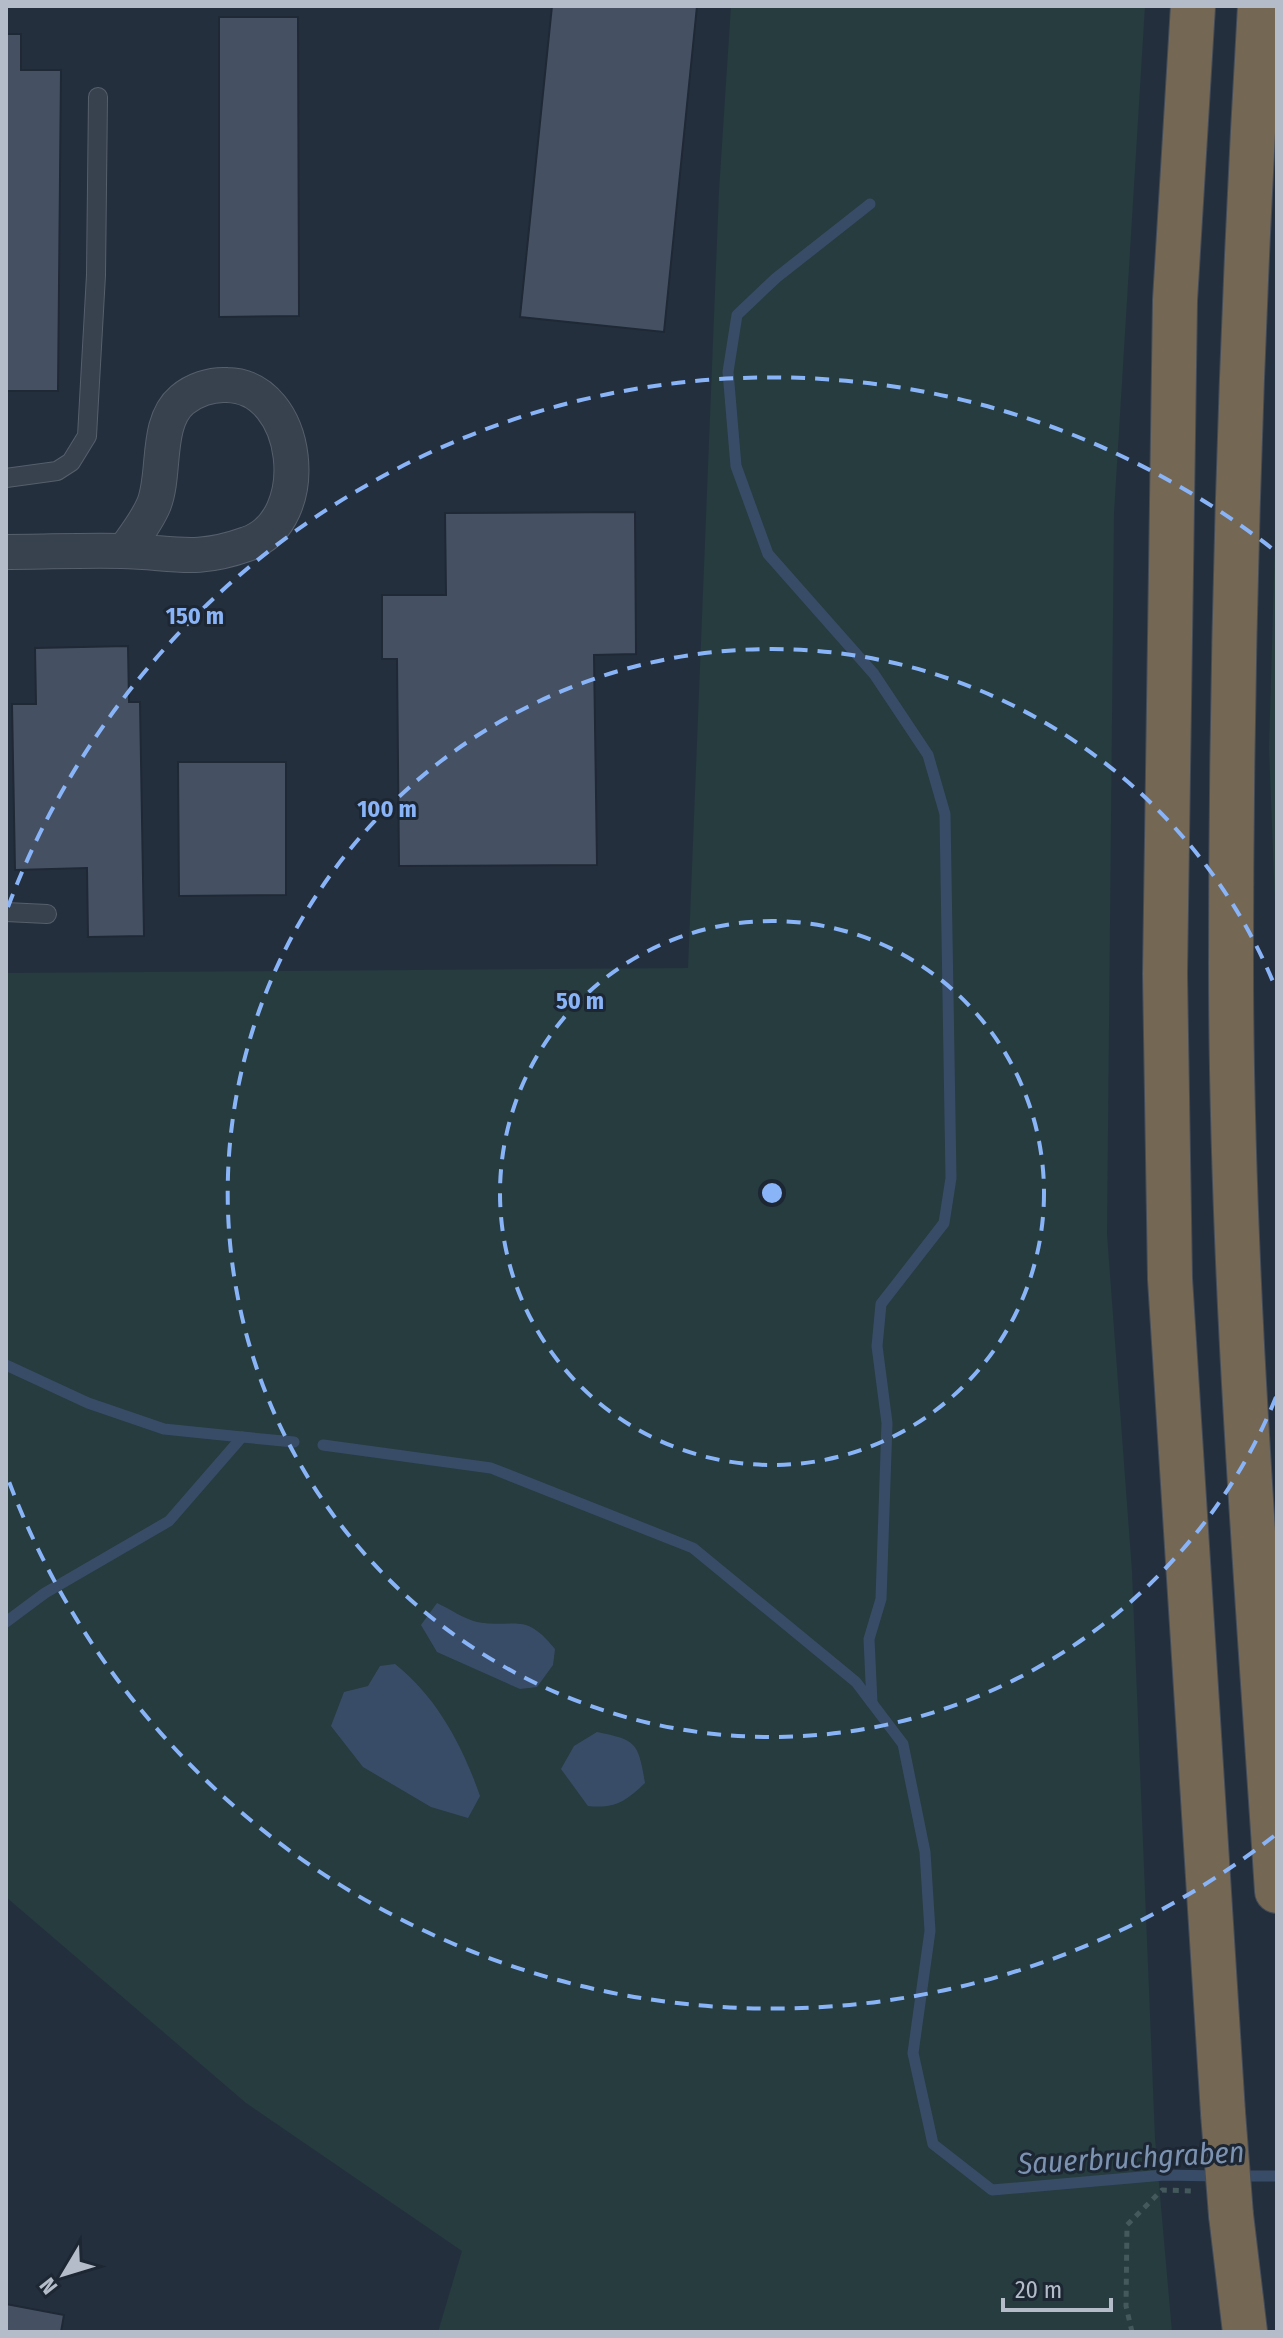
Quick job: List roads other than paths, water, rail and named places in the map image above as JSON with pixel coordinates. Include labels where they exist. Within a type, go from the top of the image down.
[{"type":"highway","points":[[1193,6],[1175,300],[1165,990],[1170,1279],[1223,2113],[1218,2203],[1233,2332]]},
{"type":"highway","points":[[1260,6],[1243,295],[1231,966],[1239,1268],[1277,1891]]},
{"type":"highway","points":[[1218,2203],[1245,2332]]},
{"type":"street","points":[[6,552],[125,550],[178,557],[206,555],[252,543],[272,530],[285,511],[290,492],[282,422],[271,404],[257,392],[239,385],[207,387],[180,402],[170,417],[154,504],[125,550]]},
{"type":"lane","points":[[6,478],[57,471],[71,462],[87,436],[96,275],[98,97]]},
{"type":"lane","points":[[6,912],[47,914]]},
{"type":"water","points":[[437,1603],[477,1622],[519,1624],[535,1630],[555,1649],[553,1665],[537,1687],[520,1689],[437,1652],[421,1625]]},
{"type":"water","points":[[395,1664],[424,1692],[457,1741],[480,1796],[468,1818],[431,1807],[363,1767],[331,1726],[344,1692],[368,1686],[380,1666]]},
{"type":"water","points":[[597,1732],[628,1741],[640,1759],[645,1783],[626,1799],[613,1805],[588,1806],[561,1769],[574,1746]]},
{"type":"waterway","points":[[870,204],[776,278],[737,315],[728,372],[736,466],[768,554],[874,674],[928,755],[945,814],[951,1178],[944,1223],[881,1304],[877,1346],[887,1423],[881,1599],[869,1639],[872,1703]]},
{"type":"waterway","points":[[6,1365],[88,1403],[164,1429],[242,1437]]},
{"type":"waterway","name":"Sauerbruchgraben","points":[[6,1622],[45,1593],[169,1521],[242,1437],[294,1442]]},
{"type":"waterway","name":"Sauerbruchgraben","points":[[323,1445],[491,1468],[693,1548],[856,1682],[903,1744],[925,1852],[930,1931],[913,2053],[933,2144],[992,2190],[1164,2175],[1219,2176]]},
{"type":"waterway","name":"Sauerbruchgraben","points":[[1236,2176],[1277,2176]]}]
